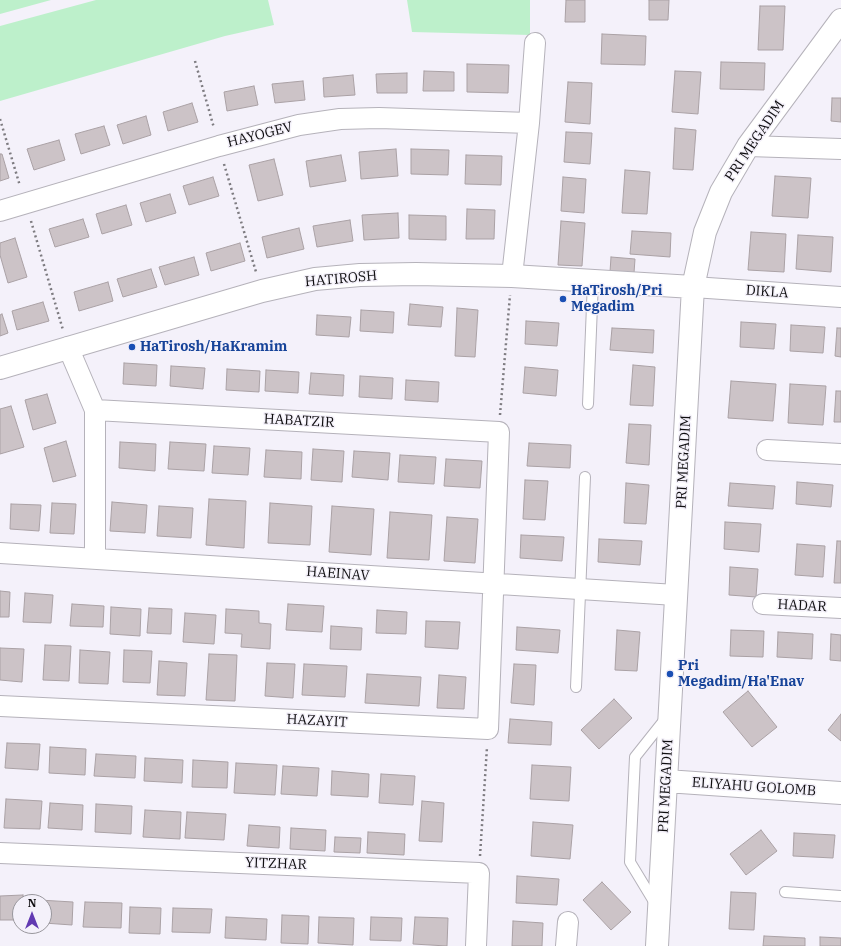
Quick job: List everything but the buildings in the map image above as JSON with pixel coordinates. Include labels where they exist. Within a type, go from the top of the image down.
[{"type":"street","name":"PRI MEGADIM","points":[[657,946],[693,287],[705,232],[721,192],[748,146],[841,20]]},
{"type":"street","points":[[512,276],[529,123],[535,43]]},
{"type":"street","name":"HAYOGEV","points":[[0,211],[219,146],[299,125],[340,119],[379,118],[529,123]]},
{"type":"street","points":[[748,146],[841,149]]},
{"type":"street","name":"HATIROSH","points":[[0,368],[262,291],[315,279],[360,275],[416,274],[512,276],[693,287]]},
{"type":"street","name":"DIKLA","points":[[693,287],[841,297]]},
{"type":"street","points":[[68,348],[94,410],[95,558]]},
{"type":"street","name":"HABATZIR","points":[[94,410],[499,432]]},
{"type":"street","points":[[488,729],[499,432]]},
{"type":"street","points":[[767,450],[841,454]]},
{"type":"street","name":"HAEINAV","points":[[0,553],[676,595]]},
{"type":"street","name":"HADAR","points":[[763,604],[841,608]]},
{"type":"street","name":"HAZAYIT","points":[[0,706],[488,729]]},
{"type":"street","name":"ELIYAHU GOLOMB","points":[[666,781],[841,793]]},
{"type":"street","name":"YITZHAR","points":[[0,852],[479,873]]},
{"type":"street","points":[[476,946],[479,873]]},
{"type":"street","points":[[566,946],[568,922]]},
{"type":"lane","points":[[588,404],[594,281]]},
{"type":"lane","points":[[576,687],[585,477]]},
{"type":"lane","points":[[659,910],[630,862],[635,757],[670,713]]},
{"type":"lane","points":[[785,892],[841,896]]},
{"type":"path","points":[[195,61],[262,291]]},
{"type":"path","points":[[0,119],[68,348]]},
{"type":"path","points":[[499,432],[512,276]]},
{"type":"path","points":[[479,873],[488,729]]},
{"type":"green space","points":[[0,0],[51,0],[0,14]]},
{"type":"green space","points":[[96,0],[268,0],[274,25],[225,36],[0,101],[0,26]]},
{"type":"green space","points":[[407,0],[530,0],[530,35],[412,32]]},
{"type":"place","name":"HaTirosh/Pri Megadim","points":[[563,299]]},
{"type":"place","name":"HaTirosh/HaKramim","points":[[132,347]]},
{"type":"place","name":"Pri Megadim/Ha'Enav","points":[[670,674]]}]
